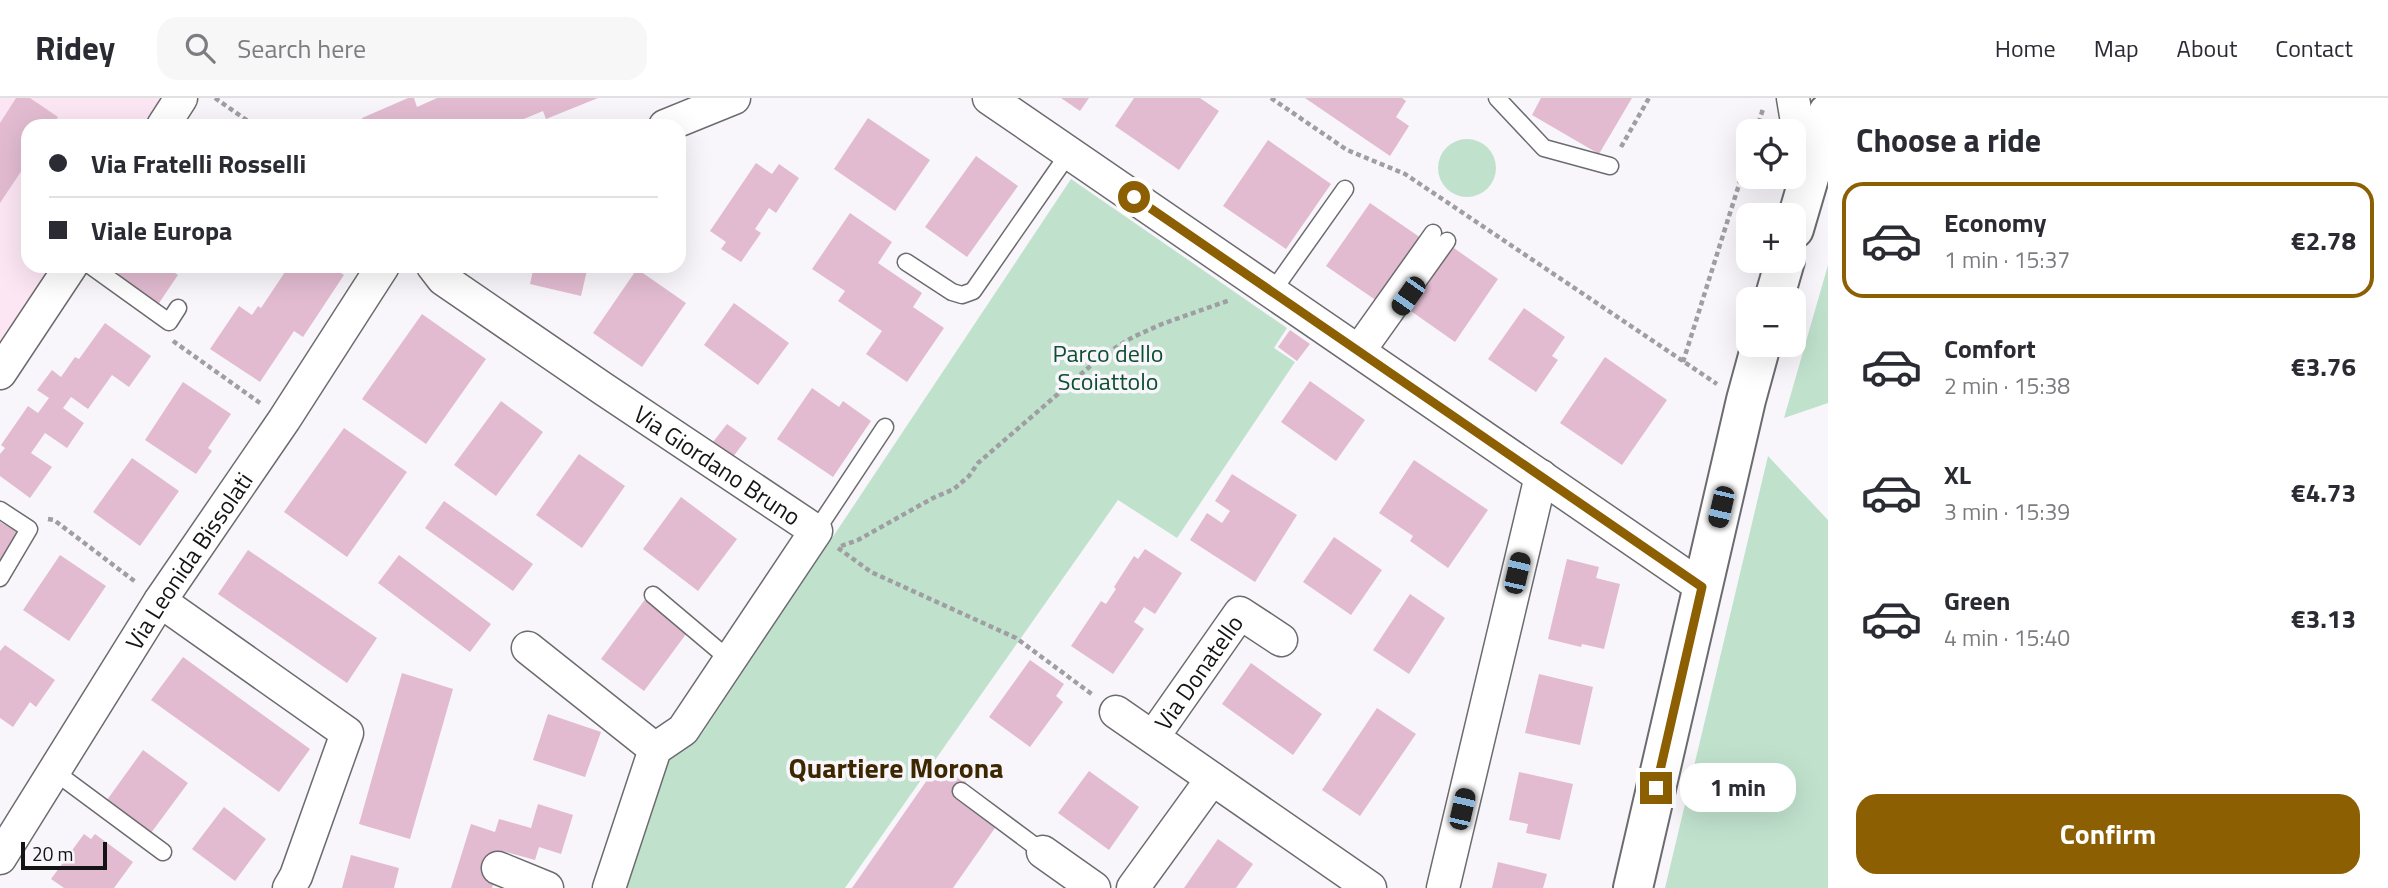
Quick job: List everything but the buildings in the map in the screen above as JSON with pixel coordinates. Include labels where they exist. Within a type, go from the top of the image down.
[{"type":"main road","points":[[1801,203],[1828,113]]},
{"type":"main road","points":[[1633,888],[1758,357]]},
{"type":"street","points":[[168,119],[181,98]]},
{"type":"street","points":[[682,119],[734,98]]},
{"type":"street","points":[[989,98],[1702,587]]},
{"type":"street","points":[[1793,98],[1807,182]]},
{"type":"street","points":[[0,373],[66,273]]},
{"type":"street","name":"Via Leonida Bissolati","points":[[0,859],[160,601],[284,420],[378,273]]},
{"type":"street","name":"Via Giordano Bruno","points":[[438,273],[443,279],[591,381],[816,531],[683,730],[655,749]]},
{"type":"street","points":[[1443,888],[1541,476]]},
{"type":"street","points":[[160,601],[347,733],[296,876],[289,888]]},
{"type":"street","name":"Via Donatello","points":[[1153,737],[1240,613],[1281,640]]},
{"type":"street","points":[[528,648],[655,749],[610,888]]},
{"type":"street","name":"Via Donatello","points":[[1116,712],[1370,888]]},
{"type":"street","points":[[1133,888],[1212,779]]},
{"type":"street","points":[[1044,852],[1094,888]]},
{"type":"street","points":[[498,868],[547,888]]},
{"type":"lane","points":[[1497,98],[1544,148],[1610,166]]},
{"type":"lane","points":[[906,262],[952,292],[962,295],[973,291],[1069,153]]},
{"type":"lane","points":[[1267,289],[1345,189]]},
{"type":"lane","points":[[1359,351],[1440,237]]},
{"type":"lane","points":[[101,273],[169,322],[178,308]]},
{"type":"lane","points":[[816,531],[885,427]]},
{"type":"lane","points":[[0,510],[29,529],[0,578]]},
{"type":"lane","points":[[653,595],[730,660]]},
{"type":"lane","points":[[55,772],[163,852]]},
{"type":"lane","points":[[961,791],[1044,852]]},
{"type":"path","points":[[215,98],[245,119]]},
{"type":"path","points":[[1270,98],[1347,150],[1405,174],[1720,387]]},
{"type":"path","points":[[1610,166],[1649,98]]},
{"type":"path","points":[[1760,119],[1766,98]]},
{"type":"path","points":[[1683,362],[1738,189]]},
{"type":"path","points":[[1116,712],[1016,638],[871,572],[838,547],[858,540],[954,489],[978,463],[1102,356],[1133,337],[1240,296],[1267,289]]},
{"type":"path","points":[[39,516],[54,520],[160,601]]},
{"type":"shaded area","points":[[0,98],[164,98],[150,119],[21,119],[21,273],[50,273],[0,350]]},
{"type":"green space","points":[[1467,139],[1478,141],[1491,152],[1496,168],[1494,179],[1483,192],[1467,197],[1456,195],[1443,184],[1438,168],[1440,157],[1451,144]]},
{"type":"green space","name":"Parco dello Scoiattolo","points":[[1071,179],[1287,328],[1274,348],[1295,362],[1177,538],[1118,500],[845,888],[626,888],[660,765],[701,735]]},
{"type":"green space","points":[[1828,265],[1828,403],[1784,418],[1802,357],[1806,357],[1806,342]]},
{"type":"green space","points":[[1768,456],[1828,520],[1828,888],[1665,888]]},
{"type":"district","name":"Quartiere Morona","points":[[896,767]]},
{"type":"route","points":[[1134,197],[1702,587],[1656,788]]}]
